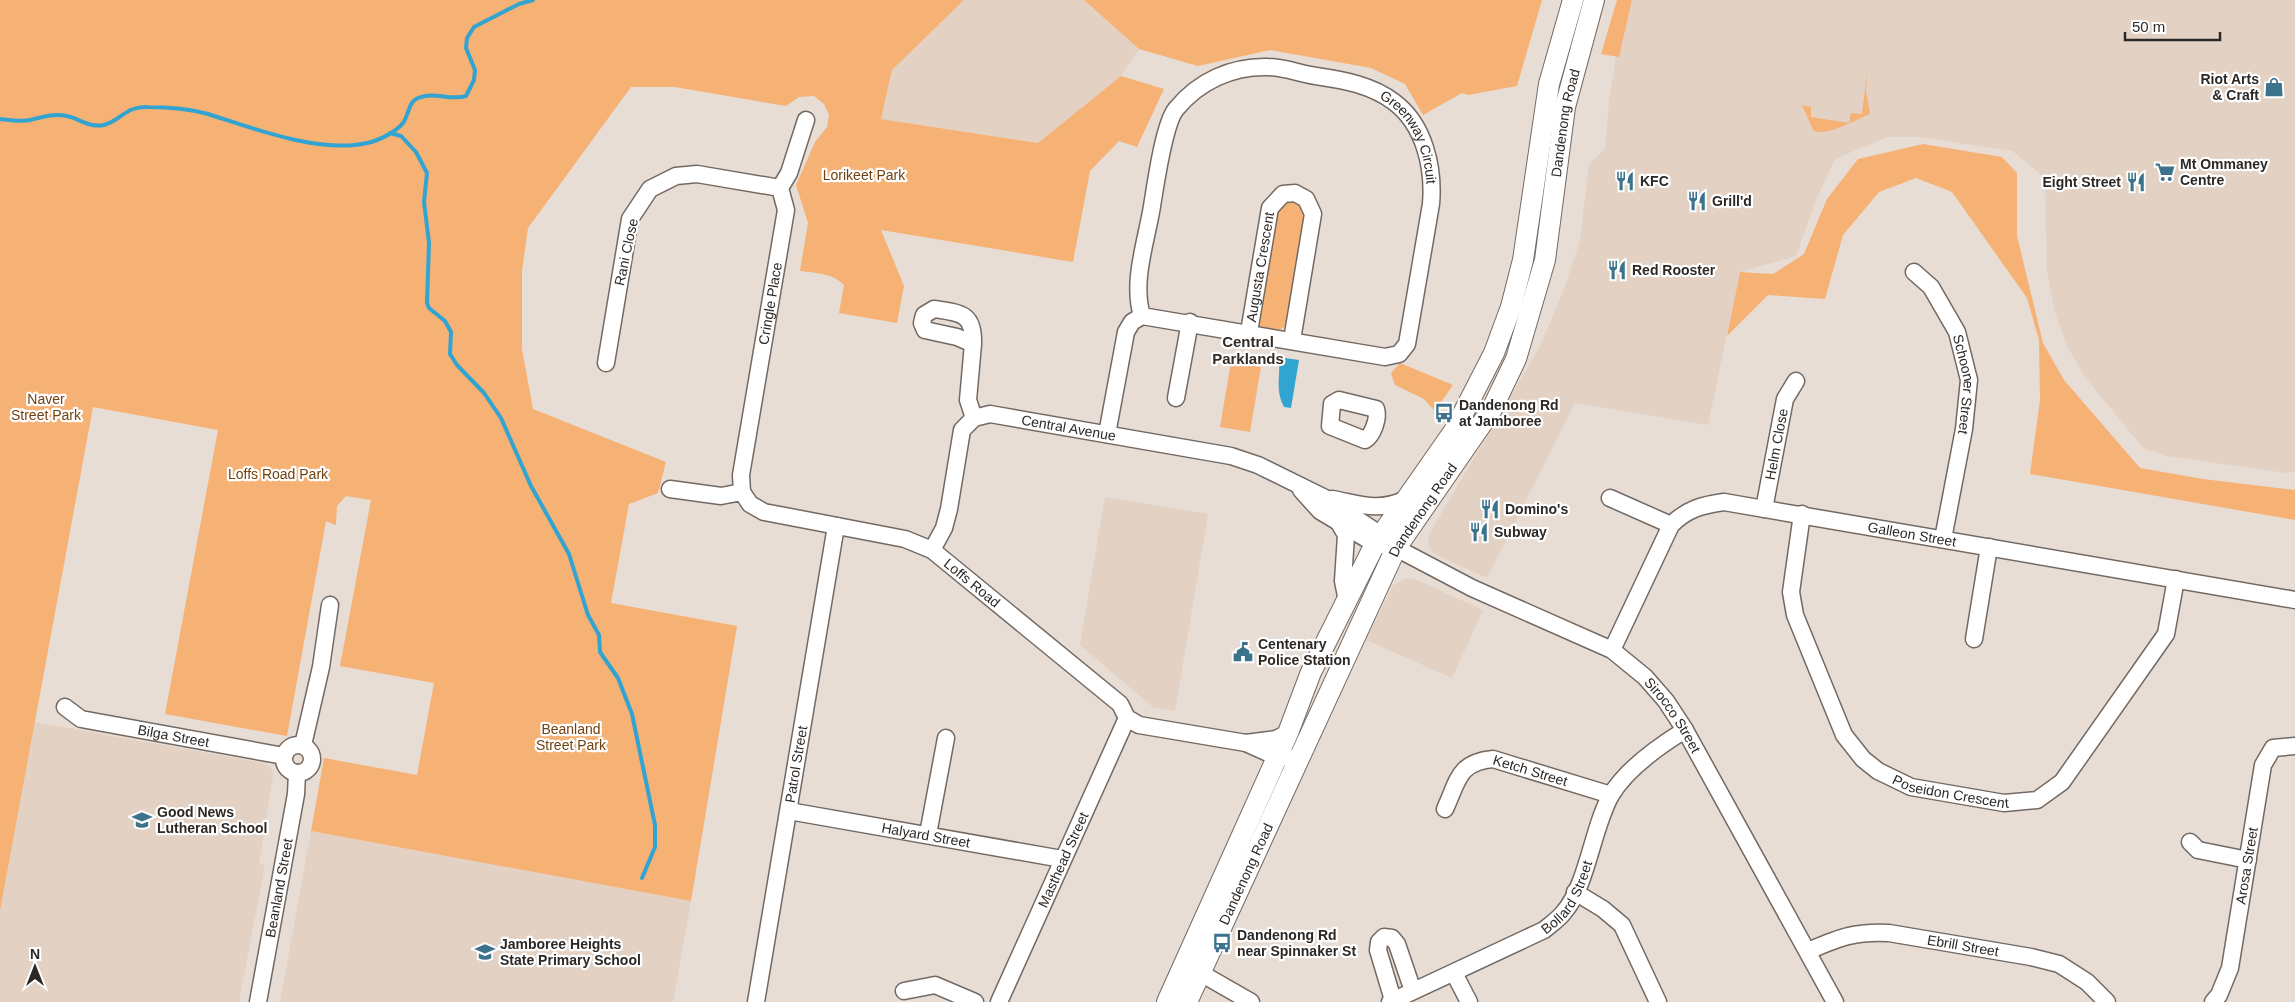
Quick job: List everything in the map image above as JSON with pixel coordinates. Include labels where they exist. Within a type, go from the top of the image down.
[{"type":"main road","name":"Dandenong Road","points":[[1167,1002],[1192,968],[1298,757],[1384,542],[1404,500],[1454,431],[1485,372],[1511,307],[1523,260],[1549,84],[1573,0]]},
{"type":"main road","name":"Dandenong Road","points":[[1186,1002],[1192,968],[1288,734],[1311,672],[1347,601],[1384,542],[1492,409],[1516,359],[1546,260],[1567,100],[1594,0]]},
{"type":"street","name":"Greenway Circuit","points":[[1270,67],[1367,87],[1395,102],[1413,123],[1428,155],[1432,184],[1431,204],[1407,344],[1399,354],[1385,357],[1190,322],[1142,316],[1137,290],[1159,163],[1174,111],[1202,84],[1237,69],[1270,67]]},
{"type":"street","points":[[780,188],[789,173],[806,120]]},
{"type":"street","name":"Rani Close","points":[[606,363],[630,218],[650,188],[676,176],[697,174],[780,188]]},
{"type":"street","name":"Cringle Place","points":[[742,492],[741,475],[786,210],[780,188]]},
{"type":"street","name":"Augusta Crescent","points":[[1249,332],[1270,208],[1282,194],[1295,193],[1306,199],[1313,214],[1292,340]]},
{"type":"street","name":"Schooner Street","points":[[1914,272],[1931,287],[1957,332],[1968,380],[1964,429],[1944,538]]},
{"type":"street","points":[[1107,434],[1126,332],[1132,322],[1142,316]]},
{"type":"street","points":[[1175,404],[1190,322]]},
{"type":"street","points":[[932,550],[944,528],[949,509],[962,430],[974,418],[968,400],[973,344]]},
{"type":"street","name":"Helm Close","points":[[1764,509],[1785,399],[1796,381]]},
{"type":"street","name":"Central Avenue","points":[[974,418],[990,414],[1232,456],[1258,465],[1325,498],[1384,542]]},
{"type":"street","name":"Central Avenue","points":[[1296,485],[1320,511],[1339,523],[1384,542]]},
{"type":"street","points":[[670,489],[721,496],[742,492]]},
{"type":"street","name":"Loffs Road","points":[[742,492],[750,504],[764,512],[905,539],[932,550],[1120,704],[1127,718]]},
{"type":"street","name":"Central Avenue","points":[[1325,498],[1376,508],[1388,507],[1404,500]]},
{"type":"street","points":[[1610,498],[1671,525]]},
{"type":"street","name":"Galleon Street","points":[[1612,650],[1671,525],[1683,514],[1702,504],[1724,502],[1944,538],[2295,600]]},
{"type":"street","name":"Poseidon Crescent","points":[[1802,514],[1791,592],[1795,615],[1844,735],[1863,759],[1893,780],[1920,788],[2004,803],[2037,800],[2052,792],[2062,782],[2166,634],[2176,579]]},
{"type":"street","points":[[1339,523],[1346,535],[1343,581],[1347,601]]},
{"type":"street","name":"Patrol Street","points":[[756,1002],[836,526]]},
{"type":"street","name":"Sirocco Street","points":[[1384,542],[1472,588],[1612,650],[1645,677],[1666,700],[1685,730],[1835,1002]]},
{"type":"street","points":[[1974,639],[1989,547]]},
{"type":"street","points":[[304,745],[322,667],[330,605]]},
{"type":"street","name":"Bilga Street","points":[[65,707],[81,719],[284,756]]},
{"type":"street","points":[[1127,718],[1140,725],[1246,743],[1277,757],[1298,757]]},
{"type":"street","name":"Masthead Street","points":[[999,1002],[1062,858],[1127,718]]},
{"type":"street","name":"Bollard Street","points":[[1392,1001],[1544,930],[1565,912],[1575,892],[1611,795],[1636,766],[1657,747],[1685,730]]},
{"type":"street","points":[[1246,743],[1276,739],[1288,734]]},
{"type":"street","points":[[928,834],[946,738]]},
{"type":"street","points":[[304,745],[312,753],[312,763],[306,771],[297,773],[285,765],[284,756],[292,746],[304,745]]},
{"type":"street","name":"Arosa Street","points":[[2213,1002],[2219,995],[2230,968],[2264,765],[2273,748],[2295,746]]},
{"type":"street","name":"Ketch Street","points":[[1445,809],[1464,768],[1480,760],[1493,760],[1611,795]]},
{"type":"street","name":"Beanland Street","points":[[258,1002],[296,794],[297,773]]},
{"type":"street","name":"Halyard Street","points":[[789,811],[1062,858]]},
{"type":"street","points":[[2190,842],[2198,850],[2248,860]]},
{"type":"street","points":[[1575,892],[1604,909],[1622,925],[1658,1002]]},
{"type":"street","name":"Ebrill Street","points":[[1808,951],[1848,934],[1868,932],[1889,933],[2002,952],[2059,964],[2086,982],[2107,1002]]},
{"type":"street","points":[[1392,1001],[1378,950],[1379,942],[1384,937],[1392,938],[1397,944],[1413,991]]},
{"type":"street","points":[[1192,968],[1251,1002]]},
{"type":"street","points":[[1454,973],[1469,1002]]},
{"type":"street","points":[[904,991],[935,985],[975,1002]]},
{"type":"shaded area","points":[[964,0],[1084,0],[1139,49],[1121,76],[1038,143],[881,119],[892,70]]},
{"type":"shaded area","name":"Mt Ommaney Centre","points":[[1625,0],[2295,0],[2295,472],[2286,473],[2166,456],[2143,448],[2085,377],[2068,348],[2055,313],[2047,272],[2045,193],[2043,179],[2035,169],[2012,151],[1918,137],[1888,137],[1835,159],[1816,200],[1796,256],[1740,272],[1708,425],[1575,403],[1487,578],[1432,553],[1428,543],[1429,534],[1539,348],[1563,292],[1580,240],[1589,164],[1605,149],[1609,100]]},
{"type":"shaded area","points":[[1105,497],[1208,514],[1175,711],[1153,707],[1080,645]]},
{"type":"shaded area","points":[[1406,578],[1417,580],[1483,610],[1452,678],[1366,640],[1393,585]]},
{"type":"shaded area","name":"Good News Lutheran School","points":[[35,722],[263,763],[271,768],[273,776],[259,864],[265,865],[239,1002],[0,1002],[0,911]]},
{"type":"shaded area","name":"Jamboree Heights State Primary School","points":[[311,831],[691,901],[673,1002],[280,1002]]},
{"type":"green space","points":[[0,0],[964,0],[892,70],[881,119],[1038,143],[1121,76],[1164,89],[1137,147],[1119,141],[1090,171],[1073,262],[881,230],[904,286],[897,323],[839,313],[844,285],[829,276],[800,271],[808,223],[796,185],[815,142],[827,127],[829,115],[824,104],[814,96],[799,97],[786,106],[675,87],[631,87],[528,228],[522,271],[522,349],[533,409],[666,462],[658,493],[629,504],[611,603],[737,626],[691,901],[311,831],[324,758],[417,775],[434,683],[340,666],[371,500],[346,496],[337,506],[336,525],[326,521],[287,736],[165,714],[218,430],[93,407],[0,911]]},
{"type":"green space","points":[[1084,0],[1542,0],[1517,86],[1468,95],[1462,93],[1423,115],[1405,84],[1371,68],[1270,50],[1198,66],[1139,49]]},
{"type":"green space","points":[[1617,0],[1632,0],[1619,57],[1601,54]]},
{"type":"green space","points":[[1867,72],[1866,92],[1870,113],[1848,124],[1832,130],[1818,132],[1813,130],[1802,105],[1811,107],[1811,117],[1849,123],[1851,113],[1862,114]]},
{"type":"green space","points":[[1923,144],[2002,157],[2017,173],[2017,236],[2043,343],[2064,380],[2140,468],[2203,479],[2295,490],[2295,520],[2030,474],[2040,400],[2039,340],[2027,298],[1952,192],[1916,178],[1879,192],[1843,235],[1825,299],[1768,295],[1727,336],[1740,272],[1773,274],[1804,254],[1827,199],[1858,159]]},
{"type":"green space","points":[[1284,201],[1298,201],[1306,215],[1288,323],[1281,329],[1269,331],[1258,324],[1275,210]]},
{"type":"green space","points":[[1231,362],[1261,367],[1250,432],[1220,427]]},
{"type":"green space","points":[[1400,363],[1453,385],[1435,411],[1424,399],[1395,385],[1391,373]]},
{"type":"water","points":[[1278,357],[1299,360],[1291,408],[1284,407],[1279,393]]},
{"type":"waterway","points":[[0,119],[23,121],[62,115],[99,126],[110,123],[129,111],[140,107],[162,107],[201,112],[286,138],[308,142],[329,145],[367,143],[396,130],[405,120],[412,102],[418,98],[430,95],[466,96],[474,80],[475,70],[466,48],[467,38],[474,27],[519,4],[533,0]]},
{"type":"waterway","points":[[390,133],[401,136],[416,152],[427,173],[424,202],[429,243],[427,303],[429,308],[445,321],[451,332],[450,354],[457,365],[484,393],[501,418],[531,486],[569,554],[588,615],[599,635],[600,652],[618,678],[632,714],[655,825],[655,847],[642,878]]},
{"type":"place","name":"Riot Arts & Craft","points":[[2274,87]]},
{"type":"place","name":"Mt Ommaney Centre","points":[[2165,172]]},
{"type":"place","name":"KFC","points":[[1625,181]]},
{"type":"place","name":"Eight Street","points":[[2136,182]]},
{"type":"place","name":"Grill'd","points":[[1697,201]]},
{"type":"place","name":"Red Rooster","points":[[1617,270]]},
{"type":"place","name":"Dandenong Rd at Jamboree","points":[[1444,413]]},
{"type":"place","name":"Domino's","points":[[1490,509]]},
{"type":"place","name":"Subway","points":[[1479,532]]},
{"type":"place","name":"Centenary Police Station","points":[[1243,652]]},
{"type":"place","name":"Good News Lutheran School","points":[[142,820]]},
{"type":"place","name":"Dandenong Rd near Spinnaker St","points":[[1222,943]]},
{"type":"place","name":"Jamboree Heights State Primary School","points":[[485,952]]},
{"type":"district","name":"Central Parklands","points":[[1248,350]]},
{"type":"park label","name":"Lorikeet Park","points":[[864,175]]},
{"type":"park label","name":"Naver Street Park","points":[[46,408]]},
{"type":"park label","name":"Loffs Road Park","points":[[278,474]]},
{"type":"park label","name":"Beanland Street Park","points":[[571,738]]}]
